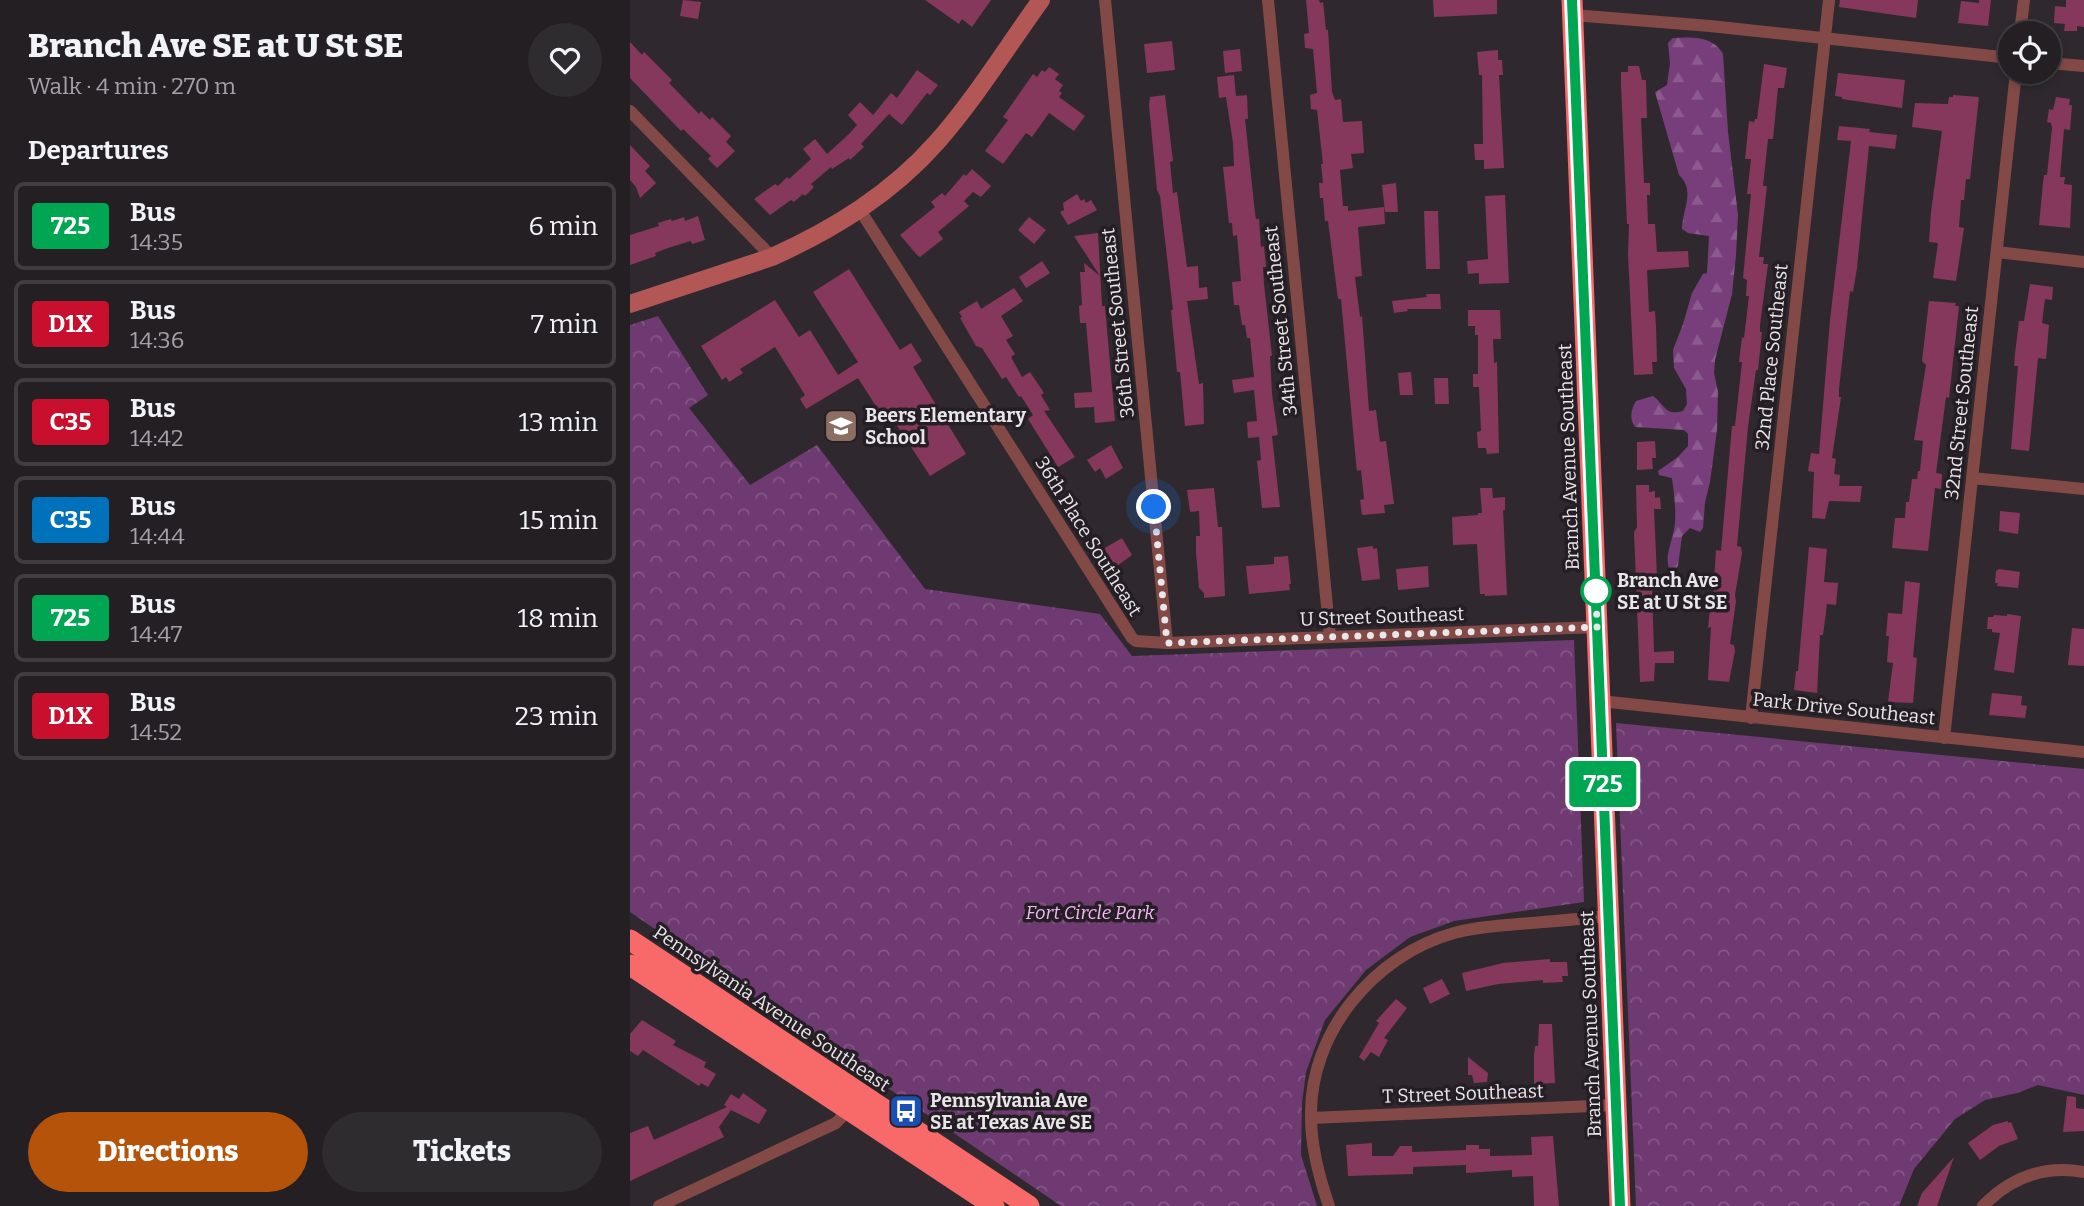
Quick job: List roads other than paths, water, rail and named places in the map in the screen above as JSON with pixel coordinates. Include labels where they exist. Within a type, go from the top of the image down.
[{"type":"highway","name":"Branch Avenue Southeast","points":[[1572,8],[1620,1206]]},
{"type":"highway","name":"Pennsylvania Avenue Southeast","points":[[630,940],[994,1206]]},
{"type":"highway","name":"Pennsylvania Avenue Southeast","points":[[630,965],[1029,1206]]},
{"type":"main road","points":[[630,304],[772,257],[817,236],[860,210],[899,180],[945,133],[1041,0]]},
{"type":"street","name":"36th Street Southeast","points":[[1105,0],[1167,643]]},
{"type":"street","name":"34th Street Southeast","points":[[1268,0],[1329,637]]},
{"type":"street","name":"32nd Place Southeast","points":[[1752,718],[1829,0]]},
{"type":"street","points":[[2021,21],[2024,0]]},
{"type":"street","points":[[1572,8],[1609,17],[1998,57]]},
{"type":"street","points":[[2061,64],[2084,66]]},
{"type":"street","name":"32nd Street Southeast","points":[[1944,738],[2015,84]]},
{"type":"street","points":[[634,115],[772,257]]},
{"type":"street","name":"36th Place Southeast","points":[[860,210],[1132,638],[1141,642],[1167,643]]},
{"type":"street","points":[[1997,253],[2084,262]]},
{"type":"street","points":[[1972,478],[2084,489]]},
{"type":"street","name":"U Street Southeast","points":[[1167,643],[1597,627]]},
{"type":"street","name":"Park Drive Southeast","points":[[1600,701],[2084,752]]},
{"type":"street","points":[[1329,1206],[1318,1171],[1311,1118],[1313,1088],[1317,1068],[1333,1030],[1363,988],[1418,947],[1458,932],[1608,916]]},
{"type":"street","points":[[659,1206],[836,1122],[855,1103]]},
{"type":"street","name":"T Street Southeast","points":[[1311,1118],[1616,1105]]},
{"type":"street","points":[[1983,1206],[1997,1192],[2024,1177],[2055,1170],[2084,1172]]},
{"type":"place","name":"Beers Elementary School","points":[[841,426]]},
{"type":"place","name":"Branch Ave SE at U St SE","points":[[1596,591]]},
{"type":"place","name":"Pennsylvania Ave SE at Texas Ave SE","points":[[906,1111]]},
{"type":"park label","name":"Fort Circle Park","points":[[1090,912]]}]
